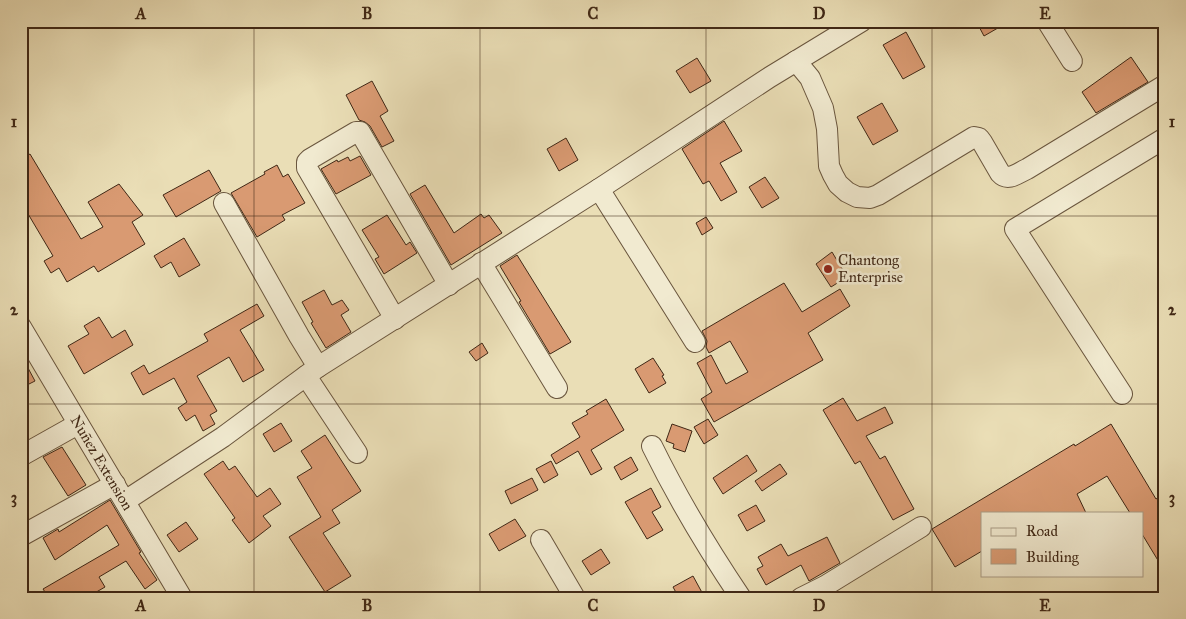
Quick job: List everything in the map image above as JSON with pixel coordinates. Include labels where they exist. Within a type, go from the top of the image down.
[{"type":"street","points":[[21,536],[120,493],[223,437],[312,372],[796,61],[862,21]]},
{"type":"street","points":[[1047,21],[1072,62]]},
{"type":"street","points":[[796,61],[810,78],[823,108],[830,166],[833,175],[838,184],[847,192],[857,197],[870,198],[888,190],[974,136],[982,142],[1003,177],[1009,178],[1165,85]]},
{"type":"street","points":[[395,319],[307,168],[307,162],[310,159],[356,132],[360,132],[449,285]]},
{"type":"street","points":[[1122,394],[1015,229],[1163,143]]},
{"type":"street","points":[[599,189],[695,342]]},
{"type":"street","points":[[224,203],[299,336],[312,372],[357,453]]},
{"type":"street","points":[[481,263],[557,388]]},
{"type":"street","name":"Nuñez Extension","points":[[22,330],[182,598]]},
{"type":"street","points":[[21,456],[78,424]]},
{"type":"street","points":[[652,446],[688,516],[741,598]]},
{"type":"street","points":[[801,598],[921,527]]},
{"type":"street","points":[[541,540],[575,598]]},
{"type":"building","points":[[976,21],[1010,21],[984,36]]},
{"type":"building","points":[[906,32],[925,67],[903,79],[883,45]]},
{"type":"building","points":[[1131,57],[1148,82],[1096,113],[1082,92]]},
{"type":"building","points":[[697,58],[711,81],[690,93],[676,71]]},
{"type":"building","points":[[372,81],[388,111],[380,116],[394,141],[382,147],[370,126],[359,120],[346,95]]},
{"type":"building","points":[[882,103],[898,131],[873,145],[857,117]]},
{"type":"building","points":[[724,121],[742,151],[720,163],[737,192],[721,201],[709,181],[703,184],[682,149]]},
{"type":"building","points":[[566,138],[578,160],[559,171],[547,149]]},
{"type":"building","points":[[30,154],[81,239],[103,227],[88,202],[119,184],[143,215],[132,222],[145,244],[98,272],[94,266],[67,282],[59,268],[51,273],[44,261],[53,256],[21,202],[21,159]]},
{"type":"building","points":[[360,156],[371,175],[336,194],[321,169],[337,160],[338,162],[348,157],[350,161]]},
{"type":"building","points":[[277,165],[283,177],[288,174],[305,203],[282,215],[285,220],[257,237],[231,193]]},
{"type":"building","points":[[209,170],[221,191],[176,217],[163,195]]},
{"type":"building","points":[[765,177],[779,198],[762,208],[749,187]]},
{"type":"building","points":[[425,185],[454,233],[481,214],[484,218],[489,215],[502,233],[451,265],[410,194]]},
{"type":"building","points":[[387,215],[406,245],[410,242],[417,253],[384,274],[375,259],[379,257],[362,230]]},
{"type":"building","points":[[706,217],[713,228],[702,235],[696,223]]},
{"type":"building","points":[[184,238],[200,265],[179,277],[171,262],[161,268],[154,256]]},
{"type":"building","points":[[832,252],[847,277],[831,287],[816,264]]},
{"type":"building","points":[[517,255],[571,342],[550,354],[500,266]]},
{"type":"building","points":[[784,283],[802,312],[840,289],[850,306],[808,333],[823,360],[714,422],[701,399],[712,392],[697,363],[711,355],[726,384],[748,372],[730,341],[709,353],[706,347],[707,341],[702,331]]},
{"type":"building","points":[[324,290],[332,305],[342,300],[349,310],[341,315],[351,332],[326,348],[311,323],[313,322],[302,302]]},
{"type":"building","points":[[257,304],[264,316],[240,330],[264,370],[243,382],[229,357],[197,376],[217,411],[210,415],[215,424],[203,431],[195,415],[186,421],[178,408],[187,402],[174,378],[143,395],[131,373],[144,365],[149,374],[208,341],[204,334]]},
{"type":"building","points":[[99,317],[112,338],[125,330],[133,345],[84,374],[68,346],[89,334],[84,326]]},
{"type":"building","points":[[482,343],[488,353],[476,361],[469,352]]},
{"type":"building","points":[[21,355],[35,381],[21,388]]},
{"type":"building","points":[[653,358],[664,375],[662,376],[666,383],[649,393],[635,369]]},
{"type":"building","points":[[843,398],[857,421],[885,407],[893,423],[866,436],[880,459],[885,456],[914,509],[893,520],[860,461],[855,464],[823,410]]},
{"type":"building","points":[[606,399],[624,430],[591,450],[602,469],[591,475],[578,451],[556,464],[551,455],[580,437],[572,423],[588,414],[586,411]]},
{"type":"building","points":[[708,419],[718,435],[704,444],[694,427]]},
{"type":"building","points":[[281,423],[292,441],[274,452],[263,434]]},
{"type":"building","points":[[672,424],[692,431],[685,452],[673,448],[674,444],[666,441]]},
{"type":"building","points":[[1111,424],[1156,499],[1165,493],[1165,572],[1144,537],[1144,512],[1129,512],[1107,476],[1077,494],[1086,512],[981,512],[981,552],[955,567],[932,529],[1074,444],[1075,446]]},
{"type":"building","points":[[325,435],[361,491],[332,510],[340,523],[323,533],[351,576],[325,592],[289,537],[321,517],[297,477],[312,468],[301,451]]},
{"type":"building","points":[[62,447],[86,485],[68,496],[43,457]]},
{"type":"building","points":[[747,455],[757,471],[723,494],[713,478]]},
{"type":"building","points":[[631,457],[638,470],[621,480],[614,467]]},
{"type":"building","points":[[223,461],[229,470],[235,466],[257,497],[270,488],[281,504],[263,516],[271,526],[249,543],[232,520],[235,518],[204,474]]},
{"type":"building","points":[[551,461],[558,475],[544,483],[536,469]]},
{"type":"building","points":[[780,464],[787,474],[762,491],[755,481]]},
{"type":"building","points":[[532,478],[538,490],[511,504],[505,491]]},
{"type":"building","points":[[651,488],[661,507],[652,512],[663,530],[647,539],[625,502]]},
{"type":"building","points":[[110,500],[141,552],[139,553],[157,580],[145,589],[126,561],[99,577],[105,587],[86,598],[49,598],[43,589],[119,545],[107,525],[55,560],[43,538],[58,529],[59,532]]},
{"type":"building","points":[[756,505],[765,521],[747,531],[738,515]]},
{"type":"building","points":[[515,519],[526,536],[499,551],[489,534]]},
{"type":"building","points":[[186,522],[198,539],[179,552],[167,535]]},
{"type":"building","points":[[827,537],[840,563],[809,581],[801,565],[766,585],[757,569],[763,566],[758,557],[781,544],[788,556]]},
{"type":"building","points":[[601,549],[610,563],[591,575],[582,561]]},
{"type":"building","points":[[693,576],[705,598],[679,598],[673,587]]},
{"type":"place","name":"Chantong Enterprise","points":[[828,269]]}]
